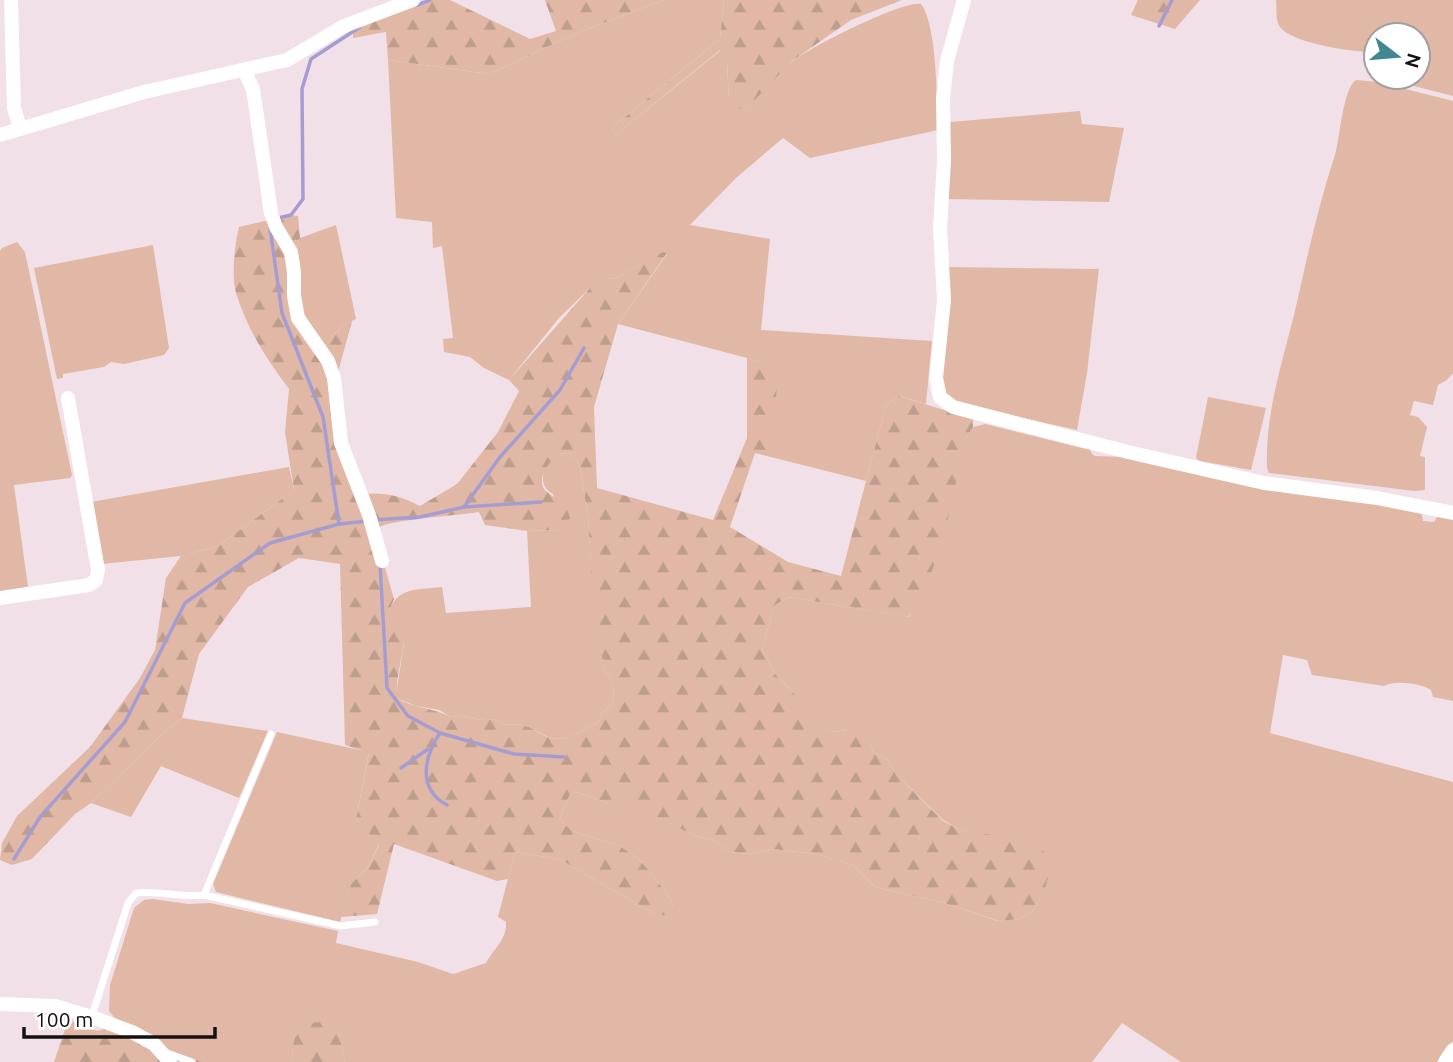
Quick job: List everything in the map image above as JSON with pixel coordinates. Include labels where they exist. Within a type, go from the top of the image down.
[{"type":"street","points":[[11,0],[14,108],[20,128]]},
{"type":"street","points":[[0,135],[144,92],[287,60],[344,26],[413,0]]},
{"type":"street","points":[[964,0],[947,61],[943,97],[944,161],[940,228],[944,300],[936,377],[940,397],[953,407],[1128,452],[1264,483],[1377,498],[1453,513]]},
{"type":"street","points":[[244,70],[253,89],[273,220],[291,252],[298,317],[328,361],[334,378],[341,443],[371,521],[382,561]]},
{"type":"street","points":[[0,598],[89,585],[96,580],[99,570],[68,398]]},
{"type":"street","points":[[0,1004],[55,1006],[92,1017],[132,1032],[154,1044],[170,1062]]},
{"type":"street","points":[[1445,1062],[1453,1050]]},
{"type":"lane","points":[[204,895],[271,734]]},
{"type":"lane","points":[[92,1017],[128,904],[136,893],[148,891],[186,898],[204,895],[341,926],[375,922]]},
{"type":"lane","points":[[159,1050],[192,1062]]},
{"type":"green space","points":[[431,0],[450,0],[530,39],[556,31],[545,0],[664,0],[577,33],[489,74],[388,60],[386,32],[353,38],[353,24]]},
{"type":"green space","points":[[664,0],[724,0],[720,39],[615,125],[609,140],[721,50],[727,62],[729,99],[745,110],[787,65],[818,45],[896,9],[921,4],[926,14],[935,64],[938,130],[810,158],[783,138],[736,178],[690,225],[770,239],[761,330],[932,341],[926,404],[899,396],[886,405],[866,481],[755,453],[779,369],[618,324],[667,254],[664,252],[616,278],[604,279],[589,289],[559,318],[509,380],[484,368],[470,357],[444,352],[443,339],[453,338],[442,246],[433,248],[432,222],[396,218],[388,60],[489,74],[577,33]]},
{"type":"green space","points":[[724,0],[902,0],[851,20],[792,61],[745,110],[729,99],[727,62],[720,50],[608,141],[615,125],[720,39]]},
{"type":"green space","points":[[1138,0],[1200,0],[1175,29],[1131,15]]},
{"type":"green space","points":[[1276,0],[1453,0],[1453,96],[1432,91],[1432,21],[1362,21],[1362,51],[1322,46],[1296,38],[1280,27]]},
{"type":"green space","points":[[1356,80],[1362,81],[1362,91],[1414,91],[1453,101],[1453,373],[1438,385],[1433,405],[1414,401],[1410,415],[1418,417],[1427,427],[1420,456],[1425,457],[1425,490],[1414,491],[1269,473],[1267,468],[1275,389],[1335,155],[1345,103]]},
{"type":"green space","points":[[1080,111],[1082,124],[1124,128],[1109,202],[946,199],[950,122]]},
{"type":"green space","points":[[291,215],[298,216],[300,238],[292,257],[290,298],[323,348],[343,325],[352,321],[331,398],[362,494],[392,495],[420,506],[457,484],[498,432],[519,391],[509,380],[589,289],[603,279],[616,278],[663,252],[667,253],[618,324],[594,407],[597,488],[713,520],[747,438],[747,358],[780,369],[768,449],[755,453],[730,527],[788,562],[841,576],[886,405],[899,396],[973,419],[938,554],[920,598],[908,617],[788,597],[774,606],[762,650],[776,675],[793,692],[807,715],[833,732],[848,730],[862,733],[870,742],[873,752],[887,759],[896,774],[943,821],[961,830],[1029,841],[1045,852],[1051,870],[1033,911],[1020,919],[999,921],[944,903],[875,887],[853,865],[816,854],[772,849],[750,854],[729,852],[714,840],[695,836],[639,808],[608,803],[576,792],[570,794],[560,818],[565,825],[571,830],[619,846],[636,857],[650,871],[673,903],[670,915],[656,915],[559,859],[515,852],[508,879],[497,881],[394,844],[377,914],[341,917],[351,884],[368,867],[379,845],[356,819],[369,753],[345,745],[340,564],[299,558],[248,587],[199,654],[182,718],[91,803],[75,814],[32,859],[12,865],[0,860],[2,843],[17,816],[90,747],[140,678],[155,650],[166,578],[181,556],[218,546],[294,490],[285,432],[289,389],[252,332],[236,293],[234,260],[239,227]],"holes":[[[561,453],[570,454],[578,461],[581,472],[604,671],[613,687],[611,706],[602,713],[599,722],[557,739],[522,725],[504,724],[494,719],[451,717],[399,699],[397,689],[404,637],[398,619],[394,618],[390,609],[394,599],[383,561],[380,527],[411,520],[479,512],[485,525],[527,531],[561,530],[570,518],[568,511],[563,503],[545,490],[542,480],[553,459]]]},
{"type":"green space","points":[[336,225],[356,319],[343,325],[323,348],[290,298],[292,257],[300,238]]},
{"type":"green space","points":[[17,242],[25,252],[72,475],[70,478],[14,485],[28,587],[0,592],[0,251]]},
{"type":"green space","points":[[153,245],[169,348],[164,355],[124,364],[111,362],[104,367],[63,374],[63,378],[57,379],[34,268]]},
{"type":"green space","points":[[945,267],[1099,269],[1087,373],[1077,430],[960,404],[949,399],[942,388]]},
{"type":"green space","points":[[1208,397],[1266,408],[1251,470],[1196,458]]},
{"type":"green space","points":[[985,424],[1090,450],[1095,456],[1122,457],[1421,510],[1423,521],[1434,522],[1439,514],[1453,518],[1453,701],[1433,697],[1431,690],[1414,684],[1394,683],[1384,686],[1312,675],[1307,660],[1283,655],[1270,733],[1453,782],[1453,1041],[1437,1062],[1181,1062],[1122,1023],[1092,1062],[345,1062],[338,1029],[294,1033],[292,1062],[202,1062],[164,1049],[119,1023],[109,1011],[110,985],[134,908],[144,900],[210,903],[338,931],[336,943],[418,962],[453,974],[486,963],[502,939],[506,922],[498,917],[515,852],[559,859],[656,915],[670,914],[673,903],[650,871],[636,857],[619,846],[571,830],[565,825],[560,818],[570,794],[576,792],[608,803],[639,807],[695,836],[714,840],[729,852],[750,854],[772,849],[816,854],[853,865],[875,887],[944,903],[998,921],[1020,919],[1033,911],[1043,893],[981,834],[961,830],[943,820],[896,774],[887,759],[873,752],[870,742],[848,730],[833,732],[806,715],[793,692],[776,675],[762,650],[774,606],[788,597],[909,617],[966,438],[973,427]]},
{"type":"green space","points":[[561,453],[570,454],[578,461],[581,472],[604,671],[613,687],[611,706],[602,713],[599,722],[558,739],[526,726],[504,724],[494,719],[451,717],[439,710],[416,706],[399,699],[396,694],[404,644],[390,609],[399,596],[412,590],[442,587],[446,613],[531,607],[527,531],[561,530],[553,494],[547,490],[543,478],[546,466]]},
{"type":"green space","points":[[289,467],[294,490],[218,546],[181,556],[101,564],[91,502]]},
{"type":"green space","points":[[182,718],[268,731],[239,798],[161,766],[131,817],[91,803],[160,736]]},
{"type":"green space","points":[[277,732],[369,752],[356,819],[379,844],[368,867],[351,884],[340,922],[216,892],[213,884]]},
{"type":"green space","points":[[68,1020],[98,1031],[119,1023],[164,1049],[202,1062],[54,1062]]},
{"type":"green space","points":[[322,1022],[338,1029],[345,1062],[292,1062],[294,1033],[306,1023]]},
{"type":"waterway","points":[[417,5],[430,0]]},
{"type":"waterway","points":[[1159,26],[1172,0]]},
{"type":"waterway","points":[[278,218],[291,215],[303,199],[302,89],[311,59],[360,27]]},
{"type":"waterway","points":[[270,228],[282,313],[323,417],[339,524],[368,521]]},
{"type":"waterway","points":[[373,520],[420,517],[464,507],[500,457],[560,390],[584,348]]},
{"type":"waterway","points":[[464,507],[541,502]]},
{"type":"waterway","points":[[14,859],[40,817],[125,722],[185,603],[270,543],[339,524]]},
{"type":"waterway","points":[[380,564],[387,688],[408,716],[440,733],[514,754],[564,757]]},
{"type":"waterway","points":[[440,733],[430,752],[426,772],[431,790],[447,805]]},
{"type":"waterway","points":[[401,768],[428,749]]}]
